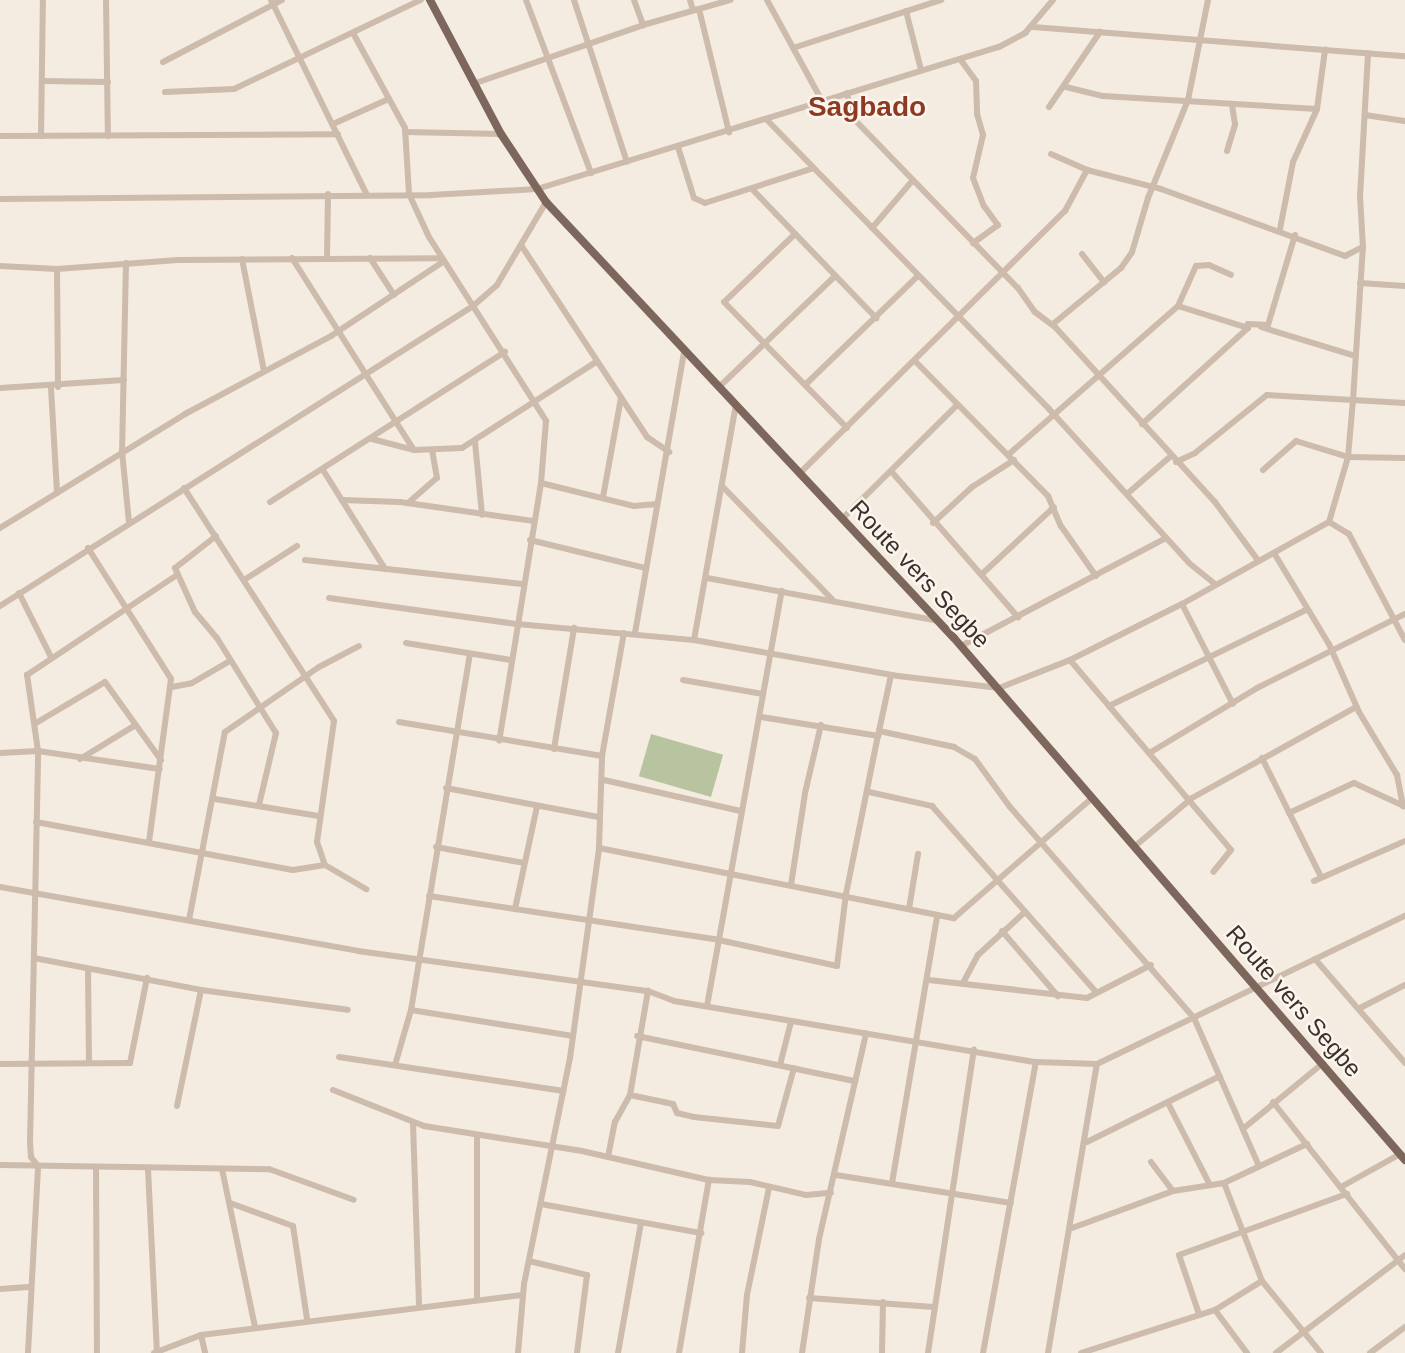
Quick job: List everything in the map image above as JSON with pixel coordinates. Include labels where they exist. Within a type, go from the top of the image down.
[{"type":"main road","name":"Route vers Segbe","points":[[430,0],[501,134],[547,202],[999,688],[1403,1157]]},
{"type":"street","points":[[41,136],[43,0]]},
{"type":"street","points":[[106,0],[108,136]]},
{"type":"street","points":[[163,62],[272,2],[282,0]]},
{"type":"street","points":[[165,92],[229,92],[421,0]]},
{"type":"street","points":[[526,0],[591,173]]},
{"type":"street","points":[[574,0],[627,162]]},
{"type":"street","points":[[634,0],[643,24]]},
{"type":"street","points":[[690,0],[696,10],[729,132]]},
{"type":"street","points":[[473,84],[643,24],[730,0]]},
{"type":"street","points":[[767,0],[822,101]]},
{"type":"street","points":[[793,48],[941,0]]},
{"type":"street","points":[[0,199],[409,194],[537,189],[768,121],[822,101],[1007,43],[1033,27],[1053,0]]},
{"type":"street","points":[[1053,324],[1104,282],[1132,252],[1152,187],[1186,103],[1202,41],[1208,0]]},
{"type":"street","points":[[272,2],[366,193]]},
{"type":"street","points":[[906,11],[921,70]]},
{"type":"street","points":[[1033,27],[1405,56]]},
{"type":"street","points":[[1049,107],[1066,88],[1100,32]]},
{"type":"street","points":[[353,33],[405,132],[409,194],[441,260],[505,352],[536,403],[547,429],[541,483],[499,741]]},
{"type":"street","points":[[1280,229],[1293,162],[1317,109],[1325,50]]},
{"type":"street","points":[[329,598],[517,624],[694,640],[891,675],[999,688],[1070,660],[1182,604],[1257,559],[1274,553],[1329,522],[1348,457],[1353,400],[1352,355],[1363,247],[1360,197],[1368,53]]},
{"type":"street","points":[[960,59],[976,81],[977,114],[983,135],[973,178],[984,206],[998,225],[973,243]]},
{"type":"street","points":[[42,81],[108,82]]},
{"type":"street","points":[[1066,88],[1103,96],[1186,103],[1317,109]]},
{"type":"street","points":[[847,93],[852,117],[1004,274],[1035,312],[1053,324],[1215,502],[1257,559]]},
{"type":"street","points":[[333,124],[388,99]]},
{"type":"street","points":[[1227,151],[1235,124],[1232,104]]},
{"type":"street","points":[[1365,115],[1405,121]]},
{"type":"street","points":[[768,121],[1052,413],[1166,538],[1215,584]]},
{"type":"street","points":[[405,132],[501,134]]},
{"type":"street","points":[[0,136],[338,134]]},
{"type":"street","points":[[678,147],[694,198],[699,202],[752,190],[814,168]]},
{"type":"street","points":[[1051,154],[1087,170],[1152,187],[1280,229],[1345,256],[1363,247]]},
{"type":"street","points":[[800,473],[1004,274],[1070,205],[1087,170]]},
{"type":"street","points":[[872,229],[913,180]]},
{"type":"street","points":[[752,190],[876,318]]},
{"type":"street","points":[[327,258],[328,194]]},
{"type":"street","points":[[0,606],[473,306],[497,285],[547,202]]},
{"type":"street","points":[[795,234],[724,302],[846,428]]},
{"type":"street","points":[[1142,424],[1248,326],[1268,325],[1295,235]]},
{"type":"street","points":[[521,245],[647,437],[669,452]]},
{"type":"street","points":[[1082,254],[1104,282]]},
{"type":"street","points":[[0,266],[57,269],[292,258],[441,260]]},
{"type":"street","points":[[292,258],[363,376],[414,450]]},
{"type":"street","points":[[370,258],[394,295]]},
{"type":"street","points":[[242,259],[264,371]]},
{"type":"street","points":[[0,528],[122,451],[337,332],[441,260]]},
{"type":"street","points":[[126,264],[122,451],[129,522]]},
{"type":"street","points":[[933,523],[972,486],[1012,457],[1052,413],[1178,306],[1196,266],[1209,265],[1231,275]]},
{"type":"street","points":[[57,269],[57,494]]},
{"type":"street","points":[[719,387],[835,276]]},
{"type":"street","points":[[805,385],[918,276]]},
{"type":"street","points":[[1360,284],[1405,286]]},
{"type":"street","points":[[1178,306],[1352,355]]},
{"type":"street","points":[[635,634],[645,568],[669,452],[684,351]]},
{"type":"street","points":[[270,502],[505,352]]},
{"type":"street","points":[[915,360],[956,406],[1012,457],[1054,507],[1061,526],[1096,576]]},
{"type":"street","points":[[372,439],[414,450],[451,452],[475,442],[596,362]]},
{"type":"street","points":[[0,388],[55,387],[124,380]]},
{"type":"street","points":[[1176,462],[1195,453],[1262,397],[1405,403]]},
{"type":"street","points":[[603,497],[621,398]]},
{"type":"street","points":[[694,640],[736,405]]},
{"type":"street","points":[[843,518],[956,406]]},
{"type":"street","points":[[1263,470],[1296,441],[1348,457],[1405,458]]},
{"type":"street","points":[[475,442],[482,514]]},
{"type":"street","points":[[408,503],[437,478],[432,451]]},
{"type":"street","points":[[1127,495],[1171,456]]},
{"type":"street","points":[[323,470],[385,569]]},
{"type":"street","points":[[891,471],[933,523],[982,574],[1018,617]]},
{"type":"street","points":[[541,483],[645,508],[657,504]]},
{"type":"street","points":[[722,486],[834,601]]},
{"type":"street","points":[[184,488],[307,675],[335,723],[317,842],[325,865]]},
{"type":"street","points":[[342,500],[408,503],[533,521]]},
{"type":"street","points":[[982,574],[1054,507]]},
{"type":"street","points":[[1329,522],[1349,534],[1405,639]]},
{"type":"street","points":[[216,536],[178,562],[177,575],[195,612],[230,661],[277,738],[259,805]]},
{"type":"street","points":[[961,646],[1166,538]]},
{"type":"street","points":[[530,540],[645,568]]},
{"type":"street","points":[[244,580],[297,546]]},
{"type":"street","points":[[88,548],[170,676],[172,687],[149,842]]},
{"type":"street","points":[[1274,553],[1331,648],[1356,706],[1397,775],[1404,806]]},
{"type":"street","points":[[305,560],[523,584]]},
{"type":"street","points":[[29,1353],[29,1287],[38,1166],[31,1157],[30,1143],[33,1065],[30,1013],[34,958],[38,751],[27,675],[177,575]]},
{"type":"street","points":[[707,578],[939,622]]},
{"type":"street","points":[[707,1006],[782,591]]},
{"type":"street","points":[[19,593],[51,657]]},
{"type":"street","points":[[1182,604],[1233,704]]},
{"type":"street","points":[[1109,706],[1306,610]]},
{"type":"street","points":[[1151,752],[1263,685],[1316,662],[1331,648],[1405,614]]},
{"type":"street","points":[[554,749],[574,628]]},
{"type":"street","points":[[518,1353],[523,1294],[582,983],[586,922],[599,848],[598,817],[604,780],[602,756],[624,633]]},
{"type":"street","points":[[406,643],[511,660]]},
{"type":"street","points":[[189,920],[215,799],[225,732],[307,675],[359,646]]},
{"type":"street","points":[[395,1065],[411,1010],[416,960],[470,655]]},
{"type":"street","points":[[1070,660],[1192,798],[1232,851],[1213,872]]},
{"type":"street","points":[[172,687],[192,683],[230,661]]},
{"type":"street","points":[[429,896],[586,922],[719,940],[836,965],[846,894],[891,675]]},
{"type":"street","points":[[683,680],[763,694]]},
{"type":"street","points":[[36,723],[103,682],[161,760]]},
{"type":"street","points":[[1134,846],[1192,798],[1356,706]]},
{"type":"street","points":[[761,717],[879,733],[954,747],[970,756],[1194,1018],[1259,1166]]},
{"type":"street","points":[[399,722],[499,741],[602,756]]},
{"type":"street","points":[[791,884],[805,793],[821,725]]},
{"type":"street","points":[[80,759],[134,726]]},
{"type":"street","points":[[0,752],[38,751],[160,769]]},
{"type":"street","points":[[1262,758],[1317,879],[1350,868],[1405,841]]},
{"type":"street","points":[[604,780],[741,811]]},
{"type":"street","points":[[1289,813],[1354,783],[1404,806]]},
{"type":"street","points":[[446,789],[598,817]]},
{"type":"street","points":[[869,792],[932,806],[1097,993]]},
{"type":"street","points":[[215,799],[319,816]]},
{"type":"street","points":[[599,848],[846,894],[954,918],[1092,799]]},
{"type":"street","points":[[515,909],[537,806]]},
{"type":"street","points":[[36,822],[293,870],[325,865],[366,888]]},
{"type":"street","points":[[436,847],[524,863]]},
{"type":"street","points":[[909,909],[918,854]]},
{"type":"street","points":[[0,887],[416,960],[648,991],[674,1001],[791,1022],[974,1049],[1036,1062],[1097,1064],[1405,916]]},
{"type":"street","points":[[963,983],[978,955],[1025,912]]},
{"type":"street","points":[[892,1183],[929,980],[937,916]]},
{"type":"street","points":[[1002,931],[1059,997]]},
{"type":"street","points":[[34,958],[201,990],[348,1010]]},
{"type":"street","points":[[1315,959],[1405,1063]]},
{"type":"street","points":[[929,980],[1059,997],[1087,998],[1151,965]]},
{"type":"street","points":[[89,969],[89,1062]]},
{"type":"street","points":[[0,1064],[130,1063],[147,978]]},
{"type":"street","points":[[1360,1008],[1405,985]]},
{"type":"street","points":[[177,1106],[201,990]]},
{"type":"street","points":[[608,1157],[615,1122],[630,1096],[637,1036],[648,991]]},
{"type":"street","points":[[411,1010],[573,1036]]},
{"type":"street","points":[[780,1065],[791,1022]]},
{"type":"street","points":[[802,1353],[809,1298],[866,1033]]},
{"type":"street","points":[[637,1036],[855,1081]]},
{"type":"street","points":[[928,1353],[974,1049]]},
{"type":"street","points":[[339,1056],[563,1091]]},
{"type":"street","points":[[983,1353],[1036,1062]]},
{"type":"street","points":[[1244,1128],[1323,1063]]},
{"type":"street","points":[[1048,1353],[1087,1142],[1097,1064]]},
{"type":"street","points":[[630,1096],[673,1104],[677,1113],[694,1117],[778,1126],[794,1068]]},
{"type":"street","points":[[1087,1142],[1220,1076]]},
{"type":"street","points":[[333,1090],[413,1123],[608,1157],[709,1181],[806,1195],[831,1193]]},
{"type":"street","points":[[1273,1102],[1405,1269]]},
{"type":"street","points":[[1168,1103],[1210,1185]]},
{"type":"street","points":[[413,1123],[419,1307]]},
{"type":"street","points":[[477,1136],[477,1298]]},
{"type":"street","points":[[1072,1228],[1173,1191],[1224,1183],[1307,1144]]},
{"type":"street","points":[[1342,1187],[1403,1157]]},
{"type":"street","points":[[1151,1162],[1173,1191]]},
{"type":"street","points":[[0,1165],[275,1171],[354,1200]]},
{"type":"street","points":[[96,1167],[97,1353]]},
{"type":"street","points":[[148,1169],[155,1352],[201,1335],[307,1319],[523,1294]]},
{"type":"street","points":[[222,1169],[255,1327]]},
{"type":"street","points":[[836,1175],[952,1191],[1011,1203]]},
{"type":"street","points":[[679,1353],[709,1181]]},
{"type":"street","points":[[1224,1183],[1262,1281],[1321,1353]]},
{"type":"street","points":[[740,1352],[769,1188]]},
{"type":"street","points":[[1199,1314],[1179,1255],[1347,1194]]},
{"type":"street","points":[[230,1203],[293,1226],[307,1319]]},
{"type":"street","points":[[541,1204],[701,1233]]},
{"type":"street","points":[[618,1353],[641,1223]]},
{"type":"street","points":[[1276,1353],[1405,1255]]},
{"type":"street","points":[[529,1261],[587,1275],[577,1353]]},
{"type":"street","points":[[1084,1353],[1215,1310],[1262,1281]]},
{"type":"street","points":[[0,1289],[29,1287]]},
{"type":"street","points":[[809,1298],[934,1307]]},
{"type":"street","points":[[882,1353],[883,1302]]},
{"type":"street","points":[[1215,1310],[1247,1353]]},
{"type":"street","points":[[1370,1353],[1405,1326]]},
{"type":"street","points":[[201,1335],[205,1353]]},
{"type":"green space","points":[[651,734],[723,755],[711,797],[639,776]]},
{"type":"district","name":"Sagbado","points":[[867,107]]}]
